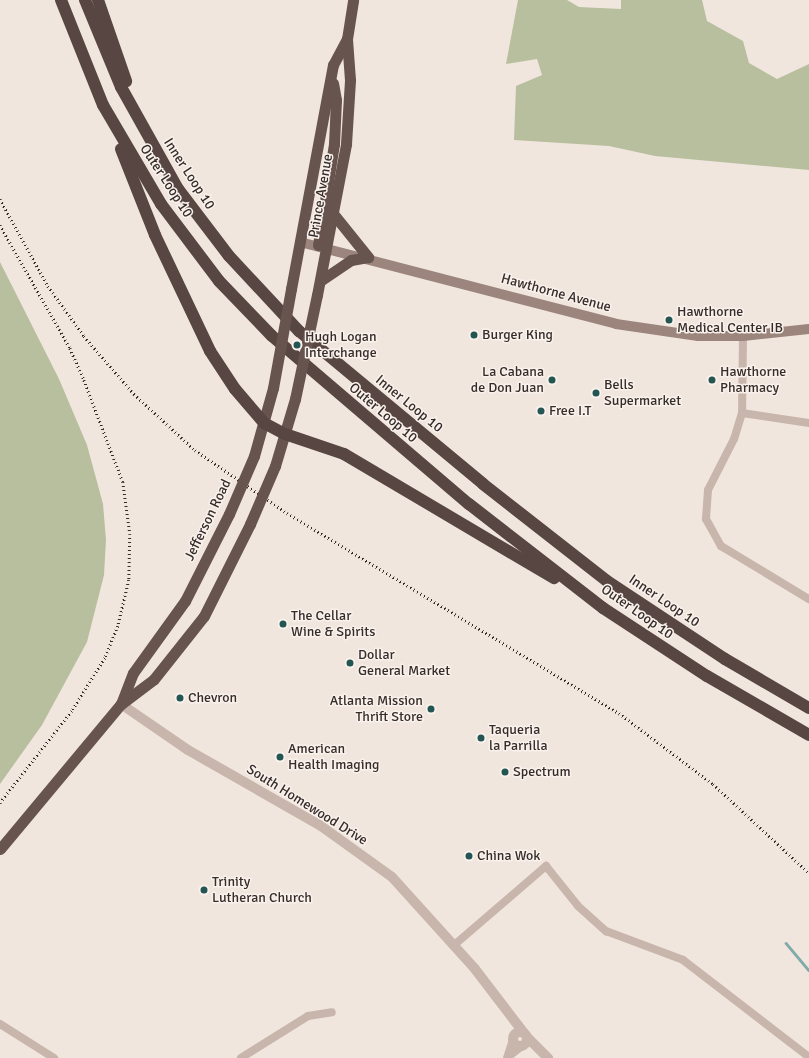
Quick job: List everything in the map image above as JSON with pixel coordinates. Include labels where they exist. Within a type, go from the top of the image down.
[{"type":"highway","name":"Outer Loop 10","points":[[61,0],[103,105],[162,204],[219,281],[272,336],[470,504],[603,608],[707,676],[809,735]]},
{"type":"highway","name":"Inner Loop 10","points":[[85,0],[121,87],[155,152],[202,222],[229,256],[276,308],[324,354],[540,530],[607,581],[718,655],[809,708]]},
{"type":"highway","points":[[98,0],[123,74],[155,152]]},
{"type":"highway","name":"Prince Avenue","points":[[305,357],[320,281],[323,246],[335,216],[349,109],[347,39],[353,0]]},
{"type":"highway","name":"Prince Avenue","points":[[283,333],[293,273],[332,75],[347,39]]},
{"type":"highway","points":[[323,246],[334,144],[336,100],[332,75]]},
{"type":"highway","points":[[103,105],[155,236],[193,317],[221,369],[264,424],[285,434],[333,449],[354,460],[603,608]]},
{"type":"highway","points":[[320,281],[351,260],[368,257],[335,216]]},
{"type":"highway","name":"Jefferson Road","points":[[121,704],[133,673],[185,601],[229,514],[254,456],[264,424],[273,388],[283,333]]},
{"type":"highway","name":"Jefferson Road","points":[[0,850],[121,704],[154,679],[204,616],[250,524],[275,466],[295,399],[305,357]]},
{"type":"main road","name":"Hawthorne Avenue","points":[[300,242],[368,257],[616,324],[698,336],[743,336],[809,329]]},
{"type":"street","points":[[743,336],[742,413],[705,499],[710,530],[730,553],[809,599]]},
{"type":"street","points":[[742,413],[809,423]]},
{"type":"street","name":"South Homewood Drive","points":[[121,704],[188,750],[321,826],[358,851],[392,877],[453,946],[505,1009],[524,1040],[545,1056]]},
{"type":"street","points":[[453,946],[546,866],[578,906],[606,930],[683,960],[809,1057]]},
{"type":"street","name":"South Homewood Drive","points":[[505,1009],[513,1039]]},
{"type":"street","points":[[241,1058],[308,1016],[332,1012]]},
{"type":"street","points":[[0,1024],[54,1058]]},
{"type":"street","points":[[517,1033],[524,1040],[508,1057],[513,1039],[517,1033]]},
{"type":"green space","points":[[518,0],[567,0],[579,7],[621,9],[621,0],[702,0],[707,21],[743,41],[749,63],[777,79],[809,64],[809,170],[655,156],[609,146],[514,140],[516,86],[542,75],[537,59],[506,64]]},
{"type":"green space","points":[[0,262],[59,379],[87,445],[103,504],[106,540],[104,575],[87,642],[42,725],[0,784]]},
{"type":"waterway","points":[[786,943],[809,970]]},
{"type":"railway","points":[[0,199],[48,286],[84,336],[134,394],[195,450],[287,513],[619,713],[713,784],[809,873]]},
{"type":"railway","points":[[0,225],[70,348],[84,380],[123,482],[130,534],[129,580],[118,626],[105,658],[72,711],[0,803]]},
{"type":"place","name":"Hawthorne Medical Center IB","points":[[669,320]]},
{"type":"place","name":"Burger King","points":[[474,335]]},
{"type":"place","name":"Hugh Logan Interchange","points":[[297,345]]},
{"type":"place","name":"La Cabana de Don Juan","points":[[552,380]]},
{"type":"place","name":"Hawthorne Pharmacy","points":[[712,380]]},
{"type":"place","name":"Bells Supermarket","points":[[596,393]]},
{"type":"place","name":"Free I.T","points":[[541,411]]},
{"type":"place","name":"The Cellar Wine & Spirits","points":[[283,624]]},
{"type":"place","name":"Dollar General Market","points":[[350,663]]},
{"type":"place","name":"Chevron","points":[[180,698]]},
{"type":"place","name":"Atlanta Mission Thrift Store","points":[[431,709]]},
{"type":"place","name":"Taqueria la Parrilla","points":[[481,738]]},
{"type":"place","name":"American Health Imaging","points":[[280,757]]},
{"type":"place","name":"Spectrum","points":[[505,772]]},
{"type":"place","name":"China Wok","points":[[469,856]]},
{"type":"place","name":"Trinity Lutheran Church","points":[[204,890]]}]
